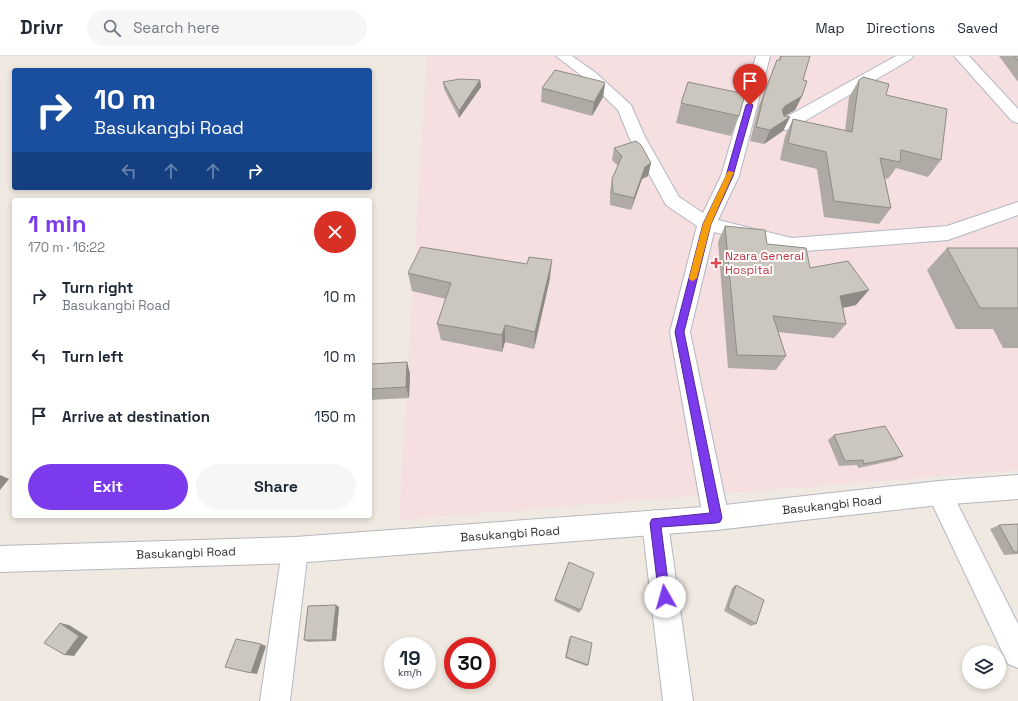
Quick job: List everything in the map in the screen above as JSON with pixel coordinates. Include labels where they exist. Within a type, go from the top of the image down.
[{"type":"street","points":[[563,56],[591,76],[625,108],[637,137],[672,201],[707,224],[792,244],[948,233],[1018,208]]},
{"type":"street","points":[[716,518],[680,332],[707,224],[730,176],[762,56]]},
{"type":"street","points":[[785,124],[906,56]]},
{"type":"street","points":[[961,56],[1018,118]]},
{"type":"street","name":"Basukangbi Road","points":[[0,559],[295,550],[716,518],[939,493],[1018,487]]},
{"type":"street","points":[[939,493],[1018,654]]},
{"type":"street","points":[[655,523],[678,701]]},
{"type":"street","points":[[275,701],[295,550]]},
{"type":"shaded area","name":"Nzara General Hospital","points":[[427,56],[1018,56],[1018,470],[399,520]]},
{"type":"building","points":[[781,56],[810,56],[803,80],[807,81],[802,96],[785,106],[782,110],[784,116],[790,117],[770,130],[756,127],[765,91],[777,60],[780,60]]},
{"type":"building","points":[[555,70],[605,83],[594,102],[542,88]]},
{"type":"building","points":[[863,77],[889,84],[886,95],[947,109],[941,160],[901,150],[900,162],[880,158],[891,208],[834,201],[826,152],[788,143],[793,119],[852,132],[859,80]]},
{"type":"building","points":[[460,79],[480,80],[459,111],[443,82]]},
{"type":"building","points":[[688,82],[745,94],[739,116],[681,103]]},
{"type":"building","points":[[636,141],[641,145],[651,163],[645,167],[634,198],[613,193],[612,179],[622,156],[614,148]]},
{"type":"building","points":[[725,226],[765,230],[767,244],[806,248],[810,268],[848,261],[869,290],[840,296],[846,324],[773,316],[786,356],[737,355]]},
{"type":"building","points":[[421,247],[527,264],[529,257],[552,260],[535,332],[505,325],[502,335],[437,324],[451,283],[408,273]]},
{"type":"building","points":[[947,248],[1018,248],[1018,308],[980,308]]},
{"type":"building","points":[[407,362],[406,387],[372,389],[372,364]]},
{"type":"building","points":[[885,426],[903,456],[864,464],[863,460],[845,461],[834,435]]},
{"type":"building","points":[[1018,524],[1018,552],[1014,552],[999,525]]},
{"type":"building","points":[[569,562],[594,573],[581,610],[555,599]]},
{"type":"building","points":[[736,585],[764,600],[756,624],[728,608]]},
{"type":"building","points":[[336,605],[332,640],[304,640],[308,606]]},
{"type":"building","points":[[60,623],[79,636],[65,655],[44,643]]},
{"type":"building","points":[[571,636],[592,643],[588,665],[566,657]]},
{"type":"building","points":[[236,639],[261,644],[251,673],[225,667]]},
{"type":"slow traffic","points":[[693,278],[707,224],[731,172]]},
{"type":"place","name":"Nzara General Hospital","points":[[716,263]]},
{"type":"route","points":[[665,597],[655,523],[716,518],[680,332],[707,224],[730,176],[750,105]]}]
